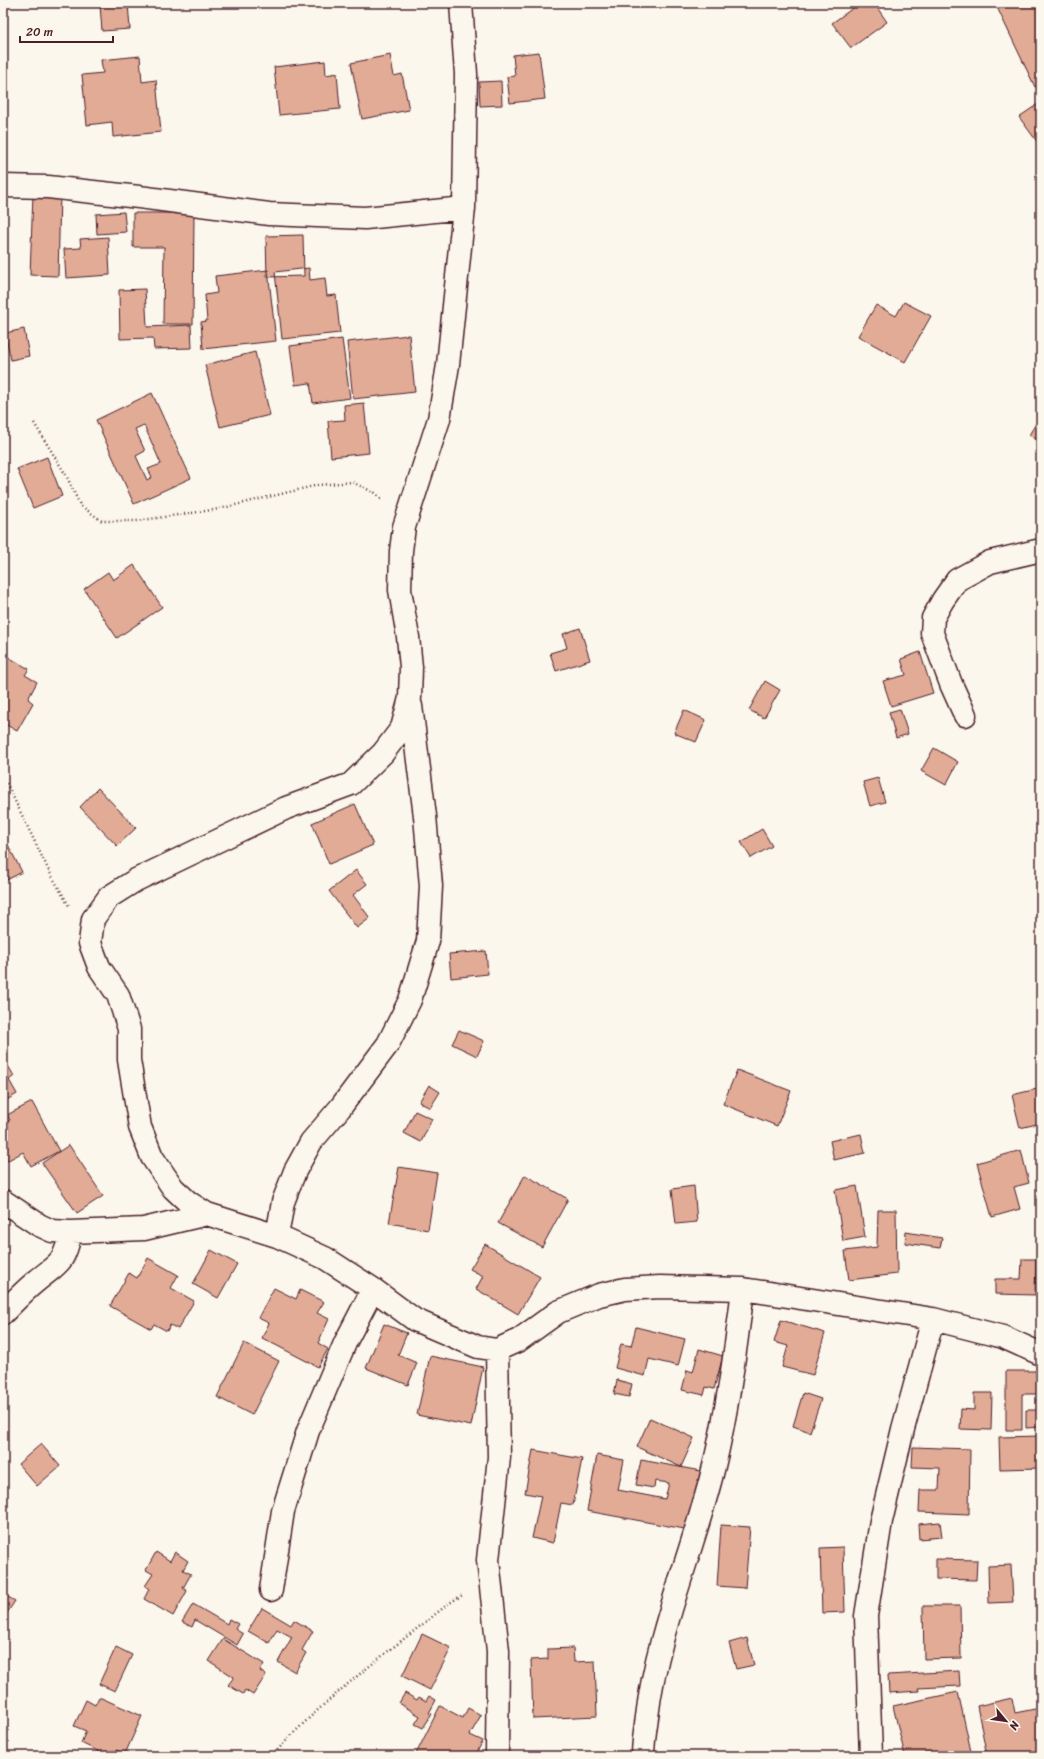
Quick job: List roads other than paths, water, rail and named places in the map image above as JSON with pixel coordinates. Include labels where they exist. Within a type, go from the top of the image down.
[{"type":"street","points":[[276,1236],[283,1202],[295,1171],[310,1142],[340,1108],[388,1044],[410,1000],[428,940],[431,886],[425,816],[410,698],[411,667],[408,637],[400,590],[401,551],[404,527],[439,419],[448,365],[464,208],[466,74],[461,3]]},
{"type":"street","points":[[3,186],[48,187],[269,214],[365,218],[464,208]]},
{"type":"street","points":[[965,715],[951,684],[932,633],[933,618],[957,580],[990,562],[1041,550]]},
{"type":"street","points":[[410,698],[402,728],[384,753],[351,784],[286,808],[136,880],[109,897],[93,919],[90,943],[99,967],[118,995],[129,1029],[129,1060],[140,1127],[152,1157],[173,1188],[188,1202],[207,1214],[276,1236],[325,1258],[373,1289],[415,1320],[478,1347],[497,1350],[519,1340],[558,1312],[598,1295],[625,1289],[660,1287],[743,1289],[933,1319],[1003,1337],[1041,1354]]},
{"type":"street","points":[[3,1201],[39,1225],[52,1231],[71,1232],[144,1229],[207,1214]]},
{"type":"street","points":[[3,1313],[34,1283],[55,1268],[66,1253],[71,1232]]},
{"type":"street","points":[[271,1590],[283,1512],[308,1431],[345,1343],[373,1289]]},
{"type":"street","points":[[643,1756],[650,1686],[664,1629],[691,1549],[714,1466],[733,1374],[743,1289]]},
{"type":"street","points":[[871,1756],[866,1616],[881,1521],[903,1429],[933,1319]]},
{"type":"street","points":[[497,1350],[499,1457],[488,1560],[498,1651],[497,1756]]}]
